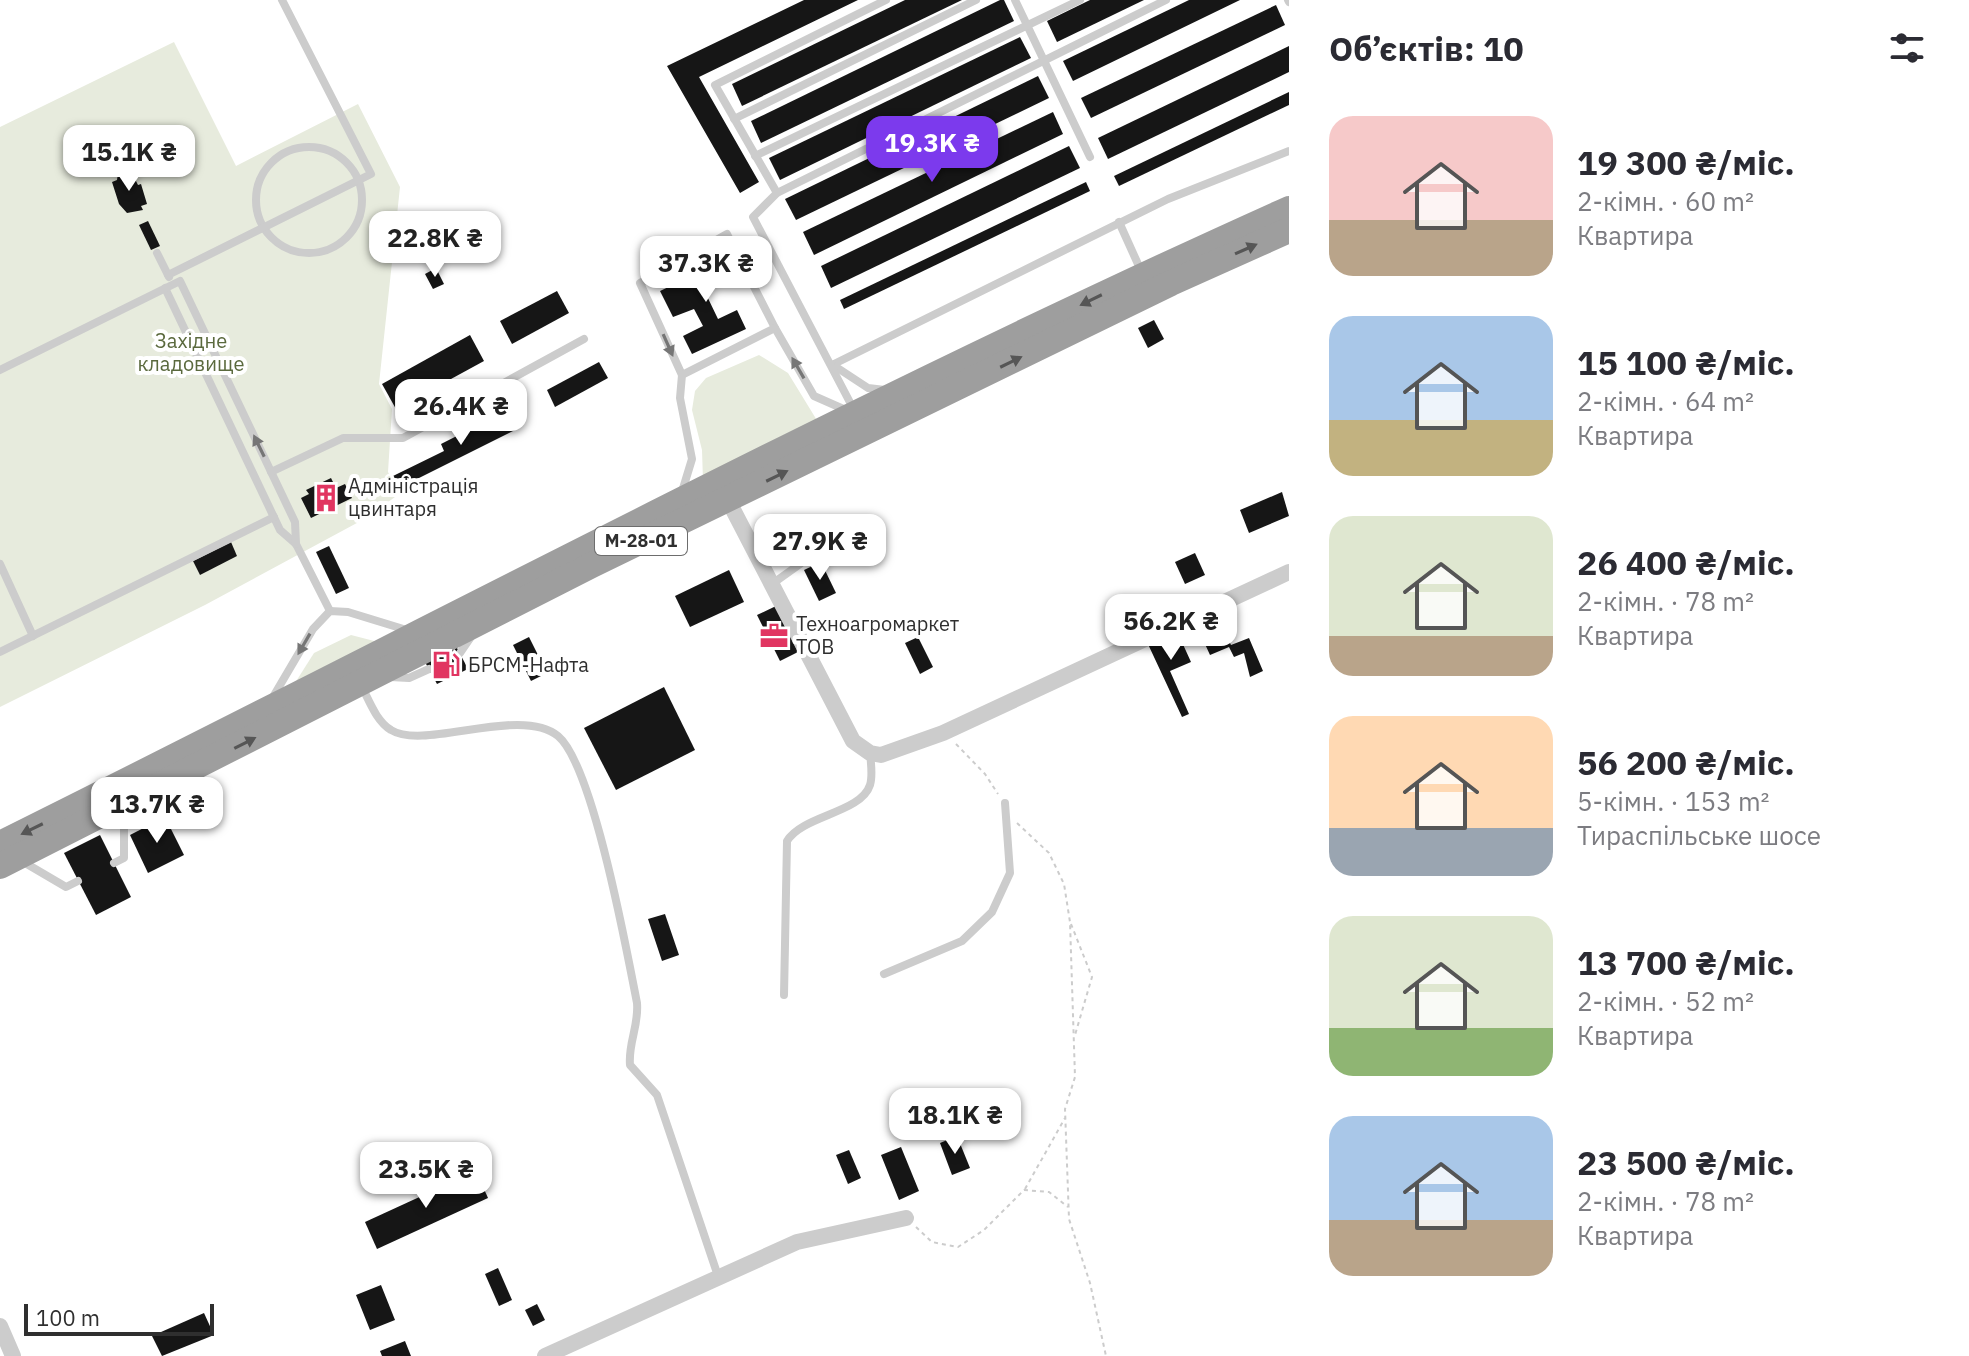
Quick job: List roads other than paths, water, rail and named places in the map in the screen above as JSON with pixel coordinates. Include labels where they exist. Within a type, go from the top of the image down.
[{"type":"highway","name":"М-28-01","points":[[5,856],[265,711],[418,633],[903,391],[1143,275],[1289,209]]},
{"type":"highway","name":"М-28-01","points":[[5,856],[124,805],[480,622],[1171,283],[1289,230]]},
{"type":"street","points":[[728,500],[853,741],[870,753],[881,755],[943,733],[1289,572]]},
{"type":"street","points":[[545,1356],[797,1242],[906,1218]]},
{"type":"street","points":[[0,1326],[13,1356]]},
{"type":"lane","points":[[168,275],[371,174],[282,0]]},
{"type":"lane","points":[[777,193],[715,85],[886,0]]},
{"type":"lane","points":[[734,119],[976,0]]},
{"type":"lane","points":[[1015,0],[1090,157]]},
{"type":"lane","points":[[755,156],[1080,0]]},
{"type":"lane","points":[[856,414],[753,217],[777,193],[1166,0]]},
{"type":"lane","points":[[302,146],[320,147],[350,165],[359,180],[361,207],[353,231],[324,252],[289,250],[262,228],[256,202],[260,176],[285,151],[302,146]]},
{"type":"lane","points":[[832,365],[1168,199],[1289,151]]},
{"type":"lane","points":[[1119,222],[1143,275]]},
{"type":"lane","points":[[679,502],[692,459],[680,398],[682,375],[640,283],[727,234],[814,396],[856,414]]},
{"type":"lane","points":[[157,253],[295,522],[296,544]]},
{"type":"lane","points":[[0,370],[173,285]]},
{"type":"lane","points":[[173,285],[280,530],[296,544],[330,611]]},
{"type":"lane","points":[[682,375],[775,328]]},
{"type":"lane","points":[[271,472],[343,438],[403,438],[584,339]]},
{"type":"lane","points":[[832,365],[868,388],[903,391]]},
{"type":"lane","points":[[0,652],[274,517]]},
{"type":"lane","points":[[772,584],[800,564],[847,520]]},
{"type":"lane","points":[[0,564],[33,636]]},
{"type":"lane","points":[[265,711],[313,629],[330,611],[348,612],[418,633]]},
{"type":"lane","points":[[460,653],[480,622]]},
{"type":"lane","points":[[429,669],[409,678],[367,680],[378,717],[394,732],[410,735],[482,727],[538,727],[557,735],[570,750],[598,828],[637,1003],[639,1024],[630,1043],[630,1065],[657,1095],[718,1276]]},
{"type":"lane","points":[[784,995],[787,841],[798,828],[861,798],[870,784],[870,753]]},
{"type":"lane","points":[[884,974],[962,941],[992,912],[1010,873],[1005,803]]},
{"type":"lane","points":[[114,863],[124,858],[124,805]]},
{"type":"lane","points":[[5,856],[66,887],[78,881]]},
{"type":"place","name":"Адміністрація цвинтаря","points":[[326,498]]},
{"type":"place","name":"Техноагромаркет ТОВ","points":[[774,636]]},
{"type":"place","name":"БРСМ-Нафта","points":[[446,665]]},
{"type":"park label","name":"Західне кладовище","points":[[191,352]]}]
